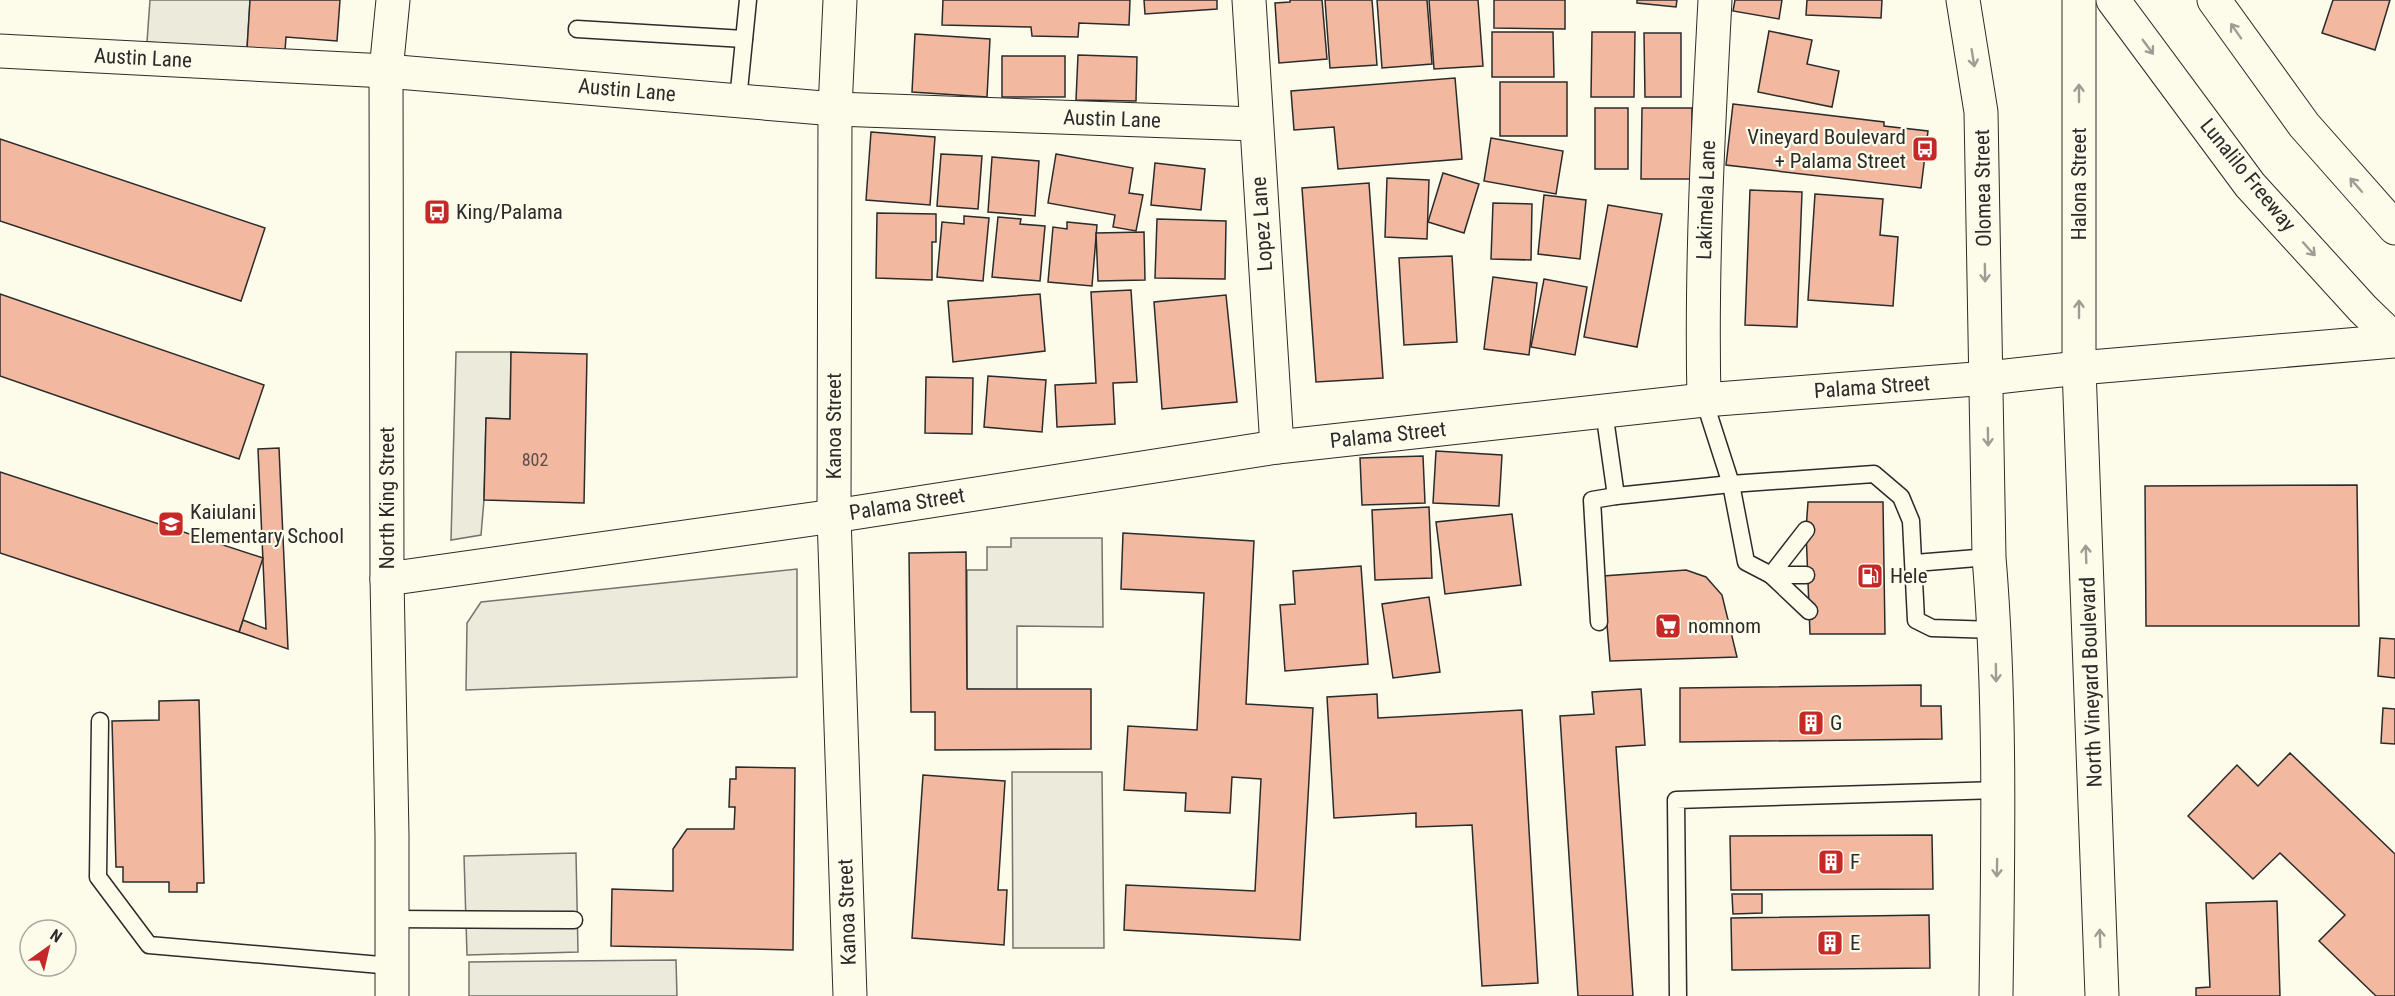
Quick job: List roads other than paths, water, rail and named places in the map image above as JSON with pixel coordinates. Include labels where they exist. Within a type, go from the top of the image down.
[{"type":"main road","name":"North King Street","points":[[392,981],[387,579],[386,70],[393,0]]},
{"type":"main road","name":"Kanoa Street","points":[[840,0],[835,109],[834,516],[850,996]]},
{"type":"main road","name":"Lopez Lane","points":[[1249,0],[1277,447]]},
{"type":"main road","name":"Lakimela Lane","points":[[1704,400],[1702,331],[1705,190],[1715,0]]},
{"type":"main road","name":"Olomea Street","points":[[1963,0],[1981,112],[1988,378]]},
{"type":"main road","name":"Halona Street","points":[[2079,0],[2079,368]]},
{"type":"main road","name":"Lunalilo Freeway","points":[[2114,0],[2250,185],[2395,340]]},
{"type":"main road","points":[[2214,0],[2304,125],[2395,228]]},
{"type":"main road","name":"Austin Lane","points":[[0,51],[386,70],[835,109],[1255,124]]},
{"type":"main road","name":"Palama Street","points":[[387,579],[834,516],[1277,447],[1704,400],[1988,378],[2395,340]]},
{"type":"main road","name":"North Vineyard Boulevard","points":[[2079,368],[2102,996]]},
{"type":"main road","points":[[1988,378],[1989,557],[1995,630],[1998,790],[1996,996]]},
{"type":"lane","points":[[738,100],[748,0]]},
{"type":"lane","points":[[577,29],[744,39]]},
{"type":"lane","points":[[1704,400],[1731,484],[1746,562],[1771,575],[1809,612]]},
{"type":"lane","points":[[1604,411],[1616,496]]},
{"type":"lane","points":[[1599,622],[1592,500],[1731,484],[1874,474],[1901,496],[1911,521],[1916,620],[1932,628],[1995,630]]},
{"type":"lane","points":[[1771,575],[1806,530]]},
{"type":"lane","points":[[1914,563],[1989,557]]},
{"type":"lane","points":[[1771,575],[1806,575]]},
{"type":"lane","points":[[100,721],[98,877],[149,945],[392,981]]},
{"type":"lane","points":[[1678,996],[1676,800],[1998,790]]},
{"type":"lane","points":[[392,919],[574,920]]},
{"type":"place","name":"Vineyard Boulevard + Palama Street","points":[[1925,149]]},
{"type":"place","name":"King/Palama","points":[[437,212]]},
{"type":"place","name":"Kaiulani Elementary School","points":[[171,524]]},
{"type":"place","name":"Hele","points":[[1870,576]]},
{"type":"place","name":"nomnom","points":[[1668,626]]},
{"type":"place","name":"G","points":[[1811,723]]},
{"type":"place","name":"F","points":[[1831,862]]},
{"type":"place","name":"E","points":[[1830,943]]}]
